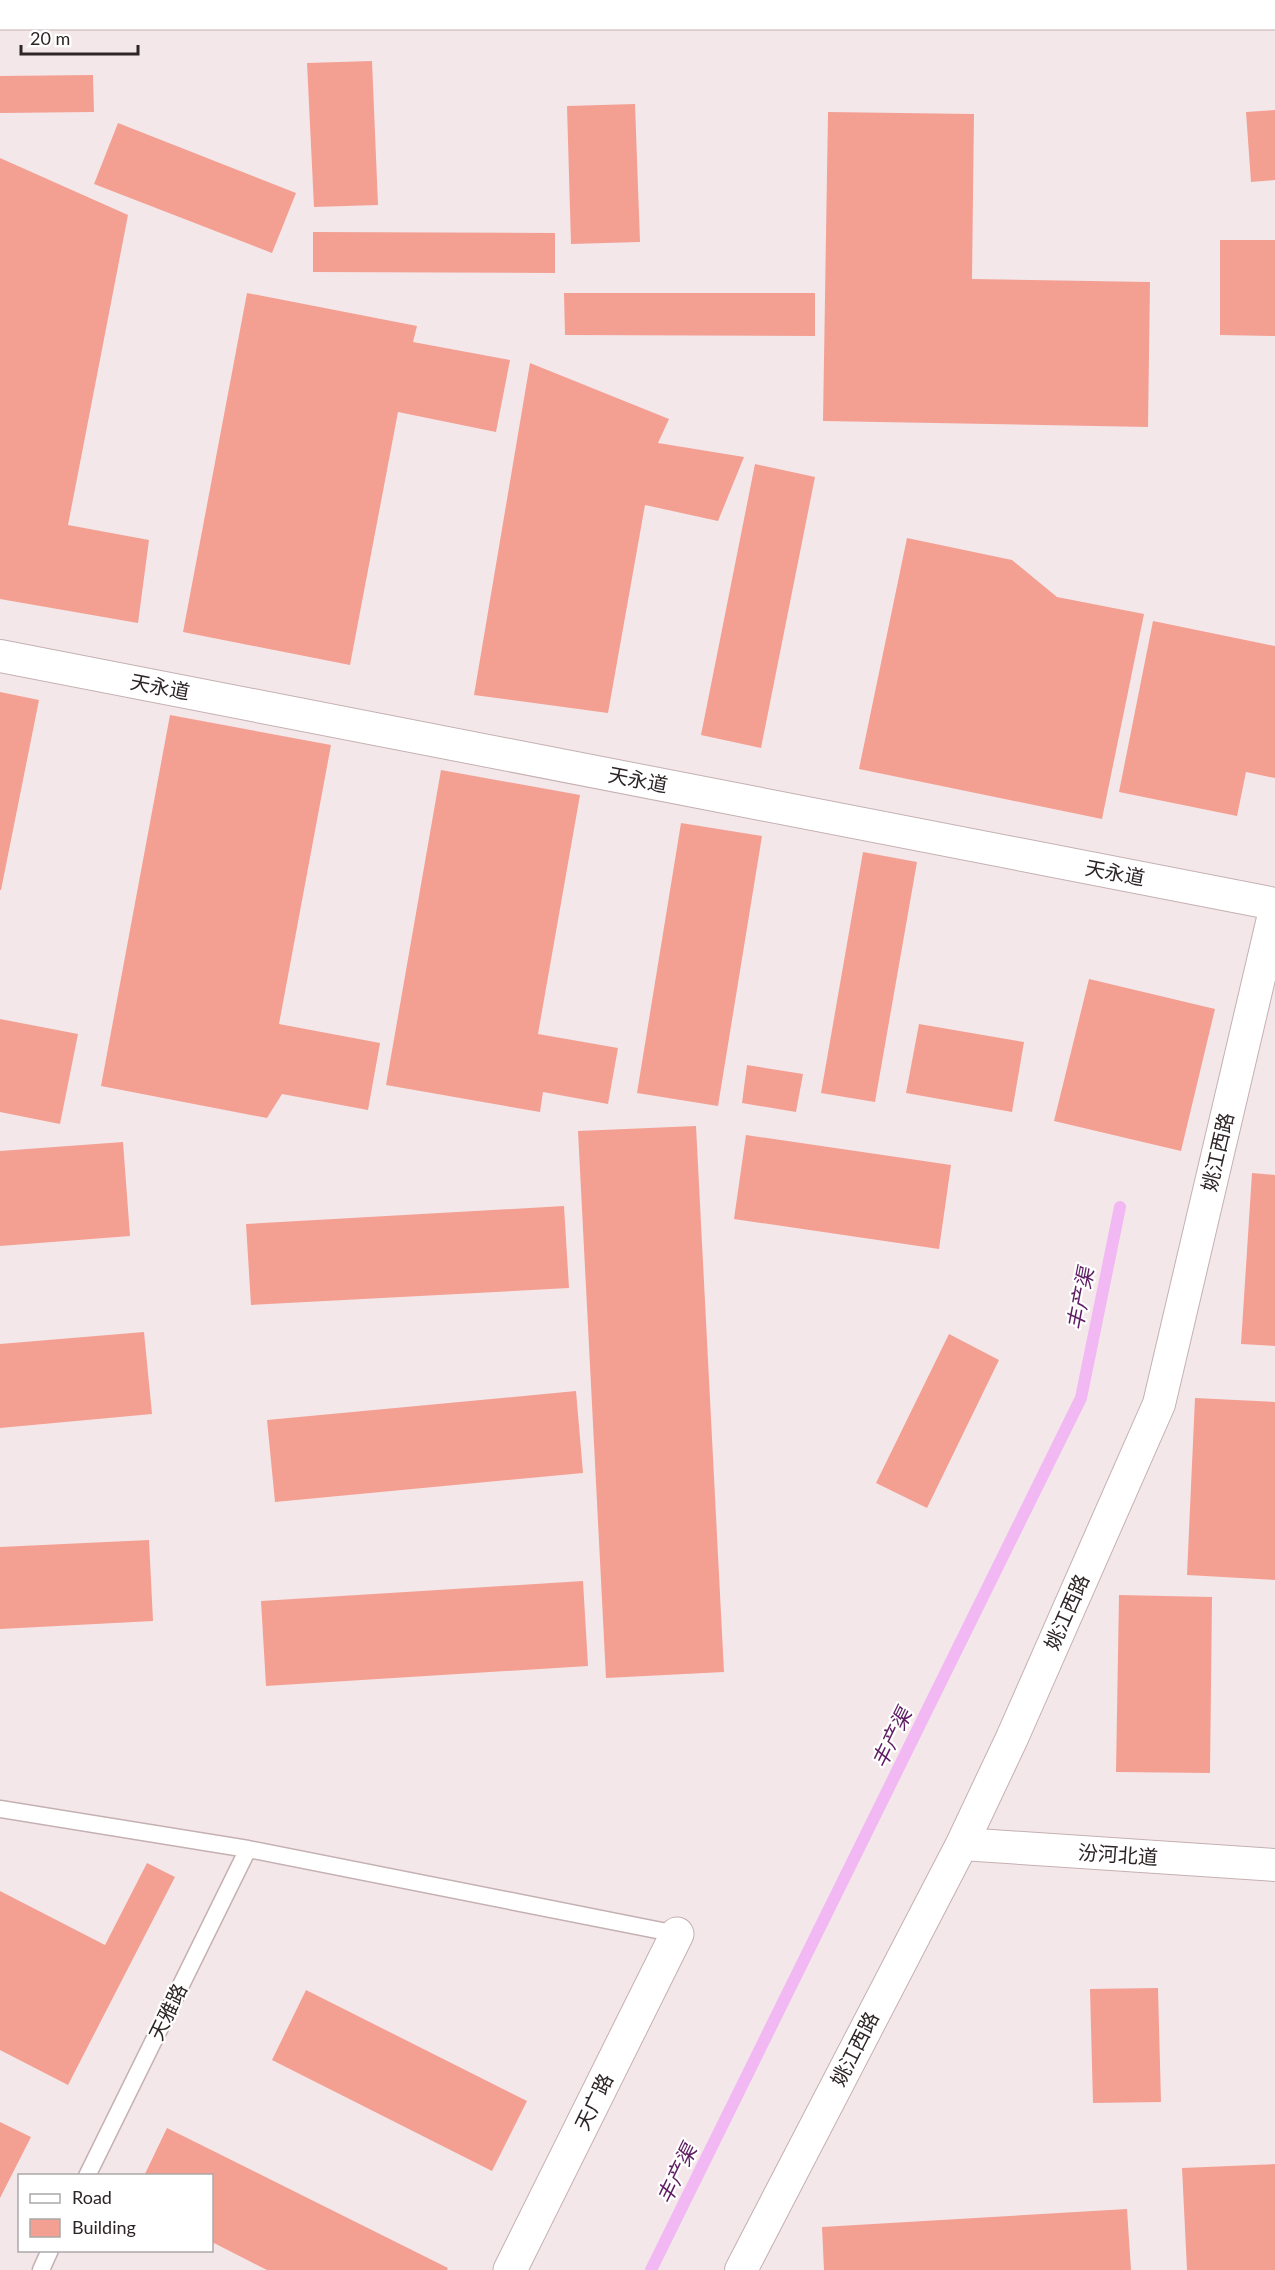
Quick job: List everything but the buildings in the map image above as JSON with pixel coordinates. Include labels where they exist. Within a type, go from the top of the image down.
[{"type":"street","points":[[0,13],[296,6],[1014,6],[1275,12]]},
{"type":"street","name":"天永道","points":[[0,656],[1275,904]]},
{"type":"street","name":"姚江西路","points":[[741,2270],[962,1844],[1159,1404],[1275,910]]},
{"type":"street","name":"汾河北道","points":[[962,1844],[1275,1865]]},
{"type":"street","name":"天广路","points":[[510,2270],[677,1934]]},
{"type":"lane","points":[[0,1809],[248,1849],[677,1934]]},
{"type":"lane","name":"天雅路","points":[[87,2174],[248,1849]]},
{"type":"lane","points":[[41,2270],[49,2252]]},
{"type":"shaded area","points":[[0,0],[1275,0],[1275,2270],[0,2270]]},
{"type":"waterway","name":"丰产渠","points":[[651,2270],[1081,1398],[1120,1207]]}]
